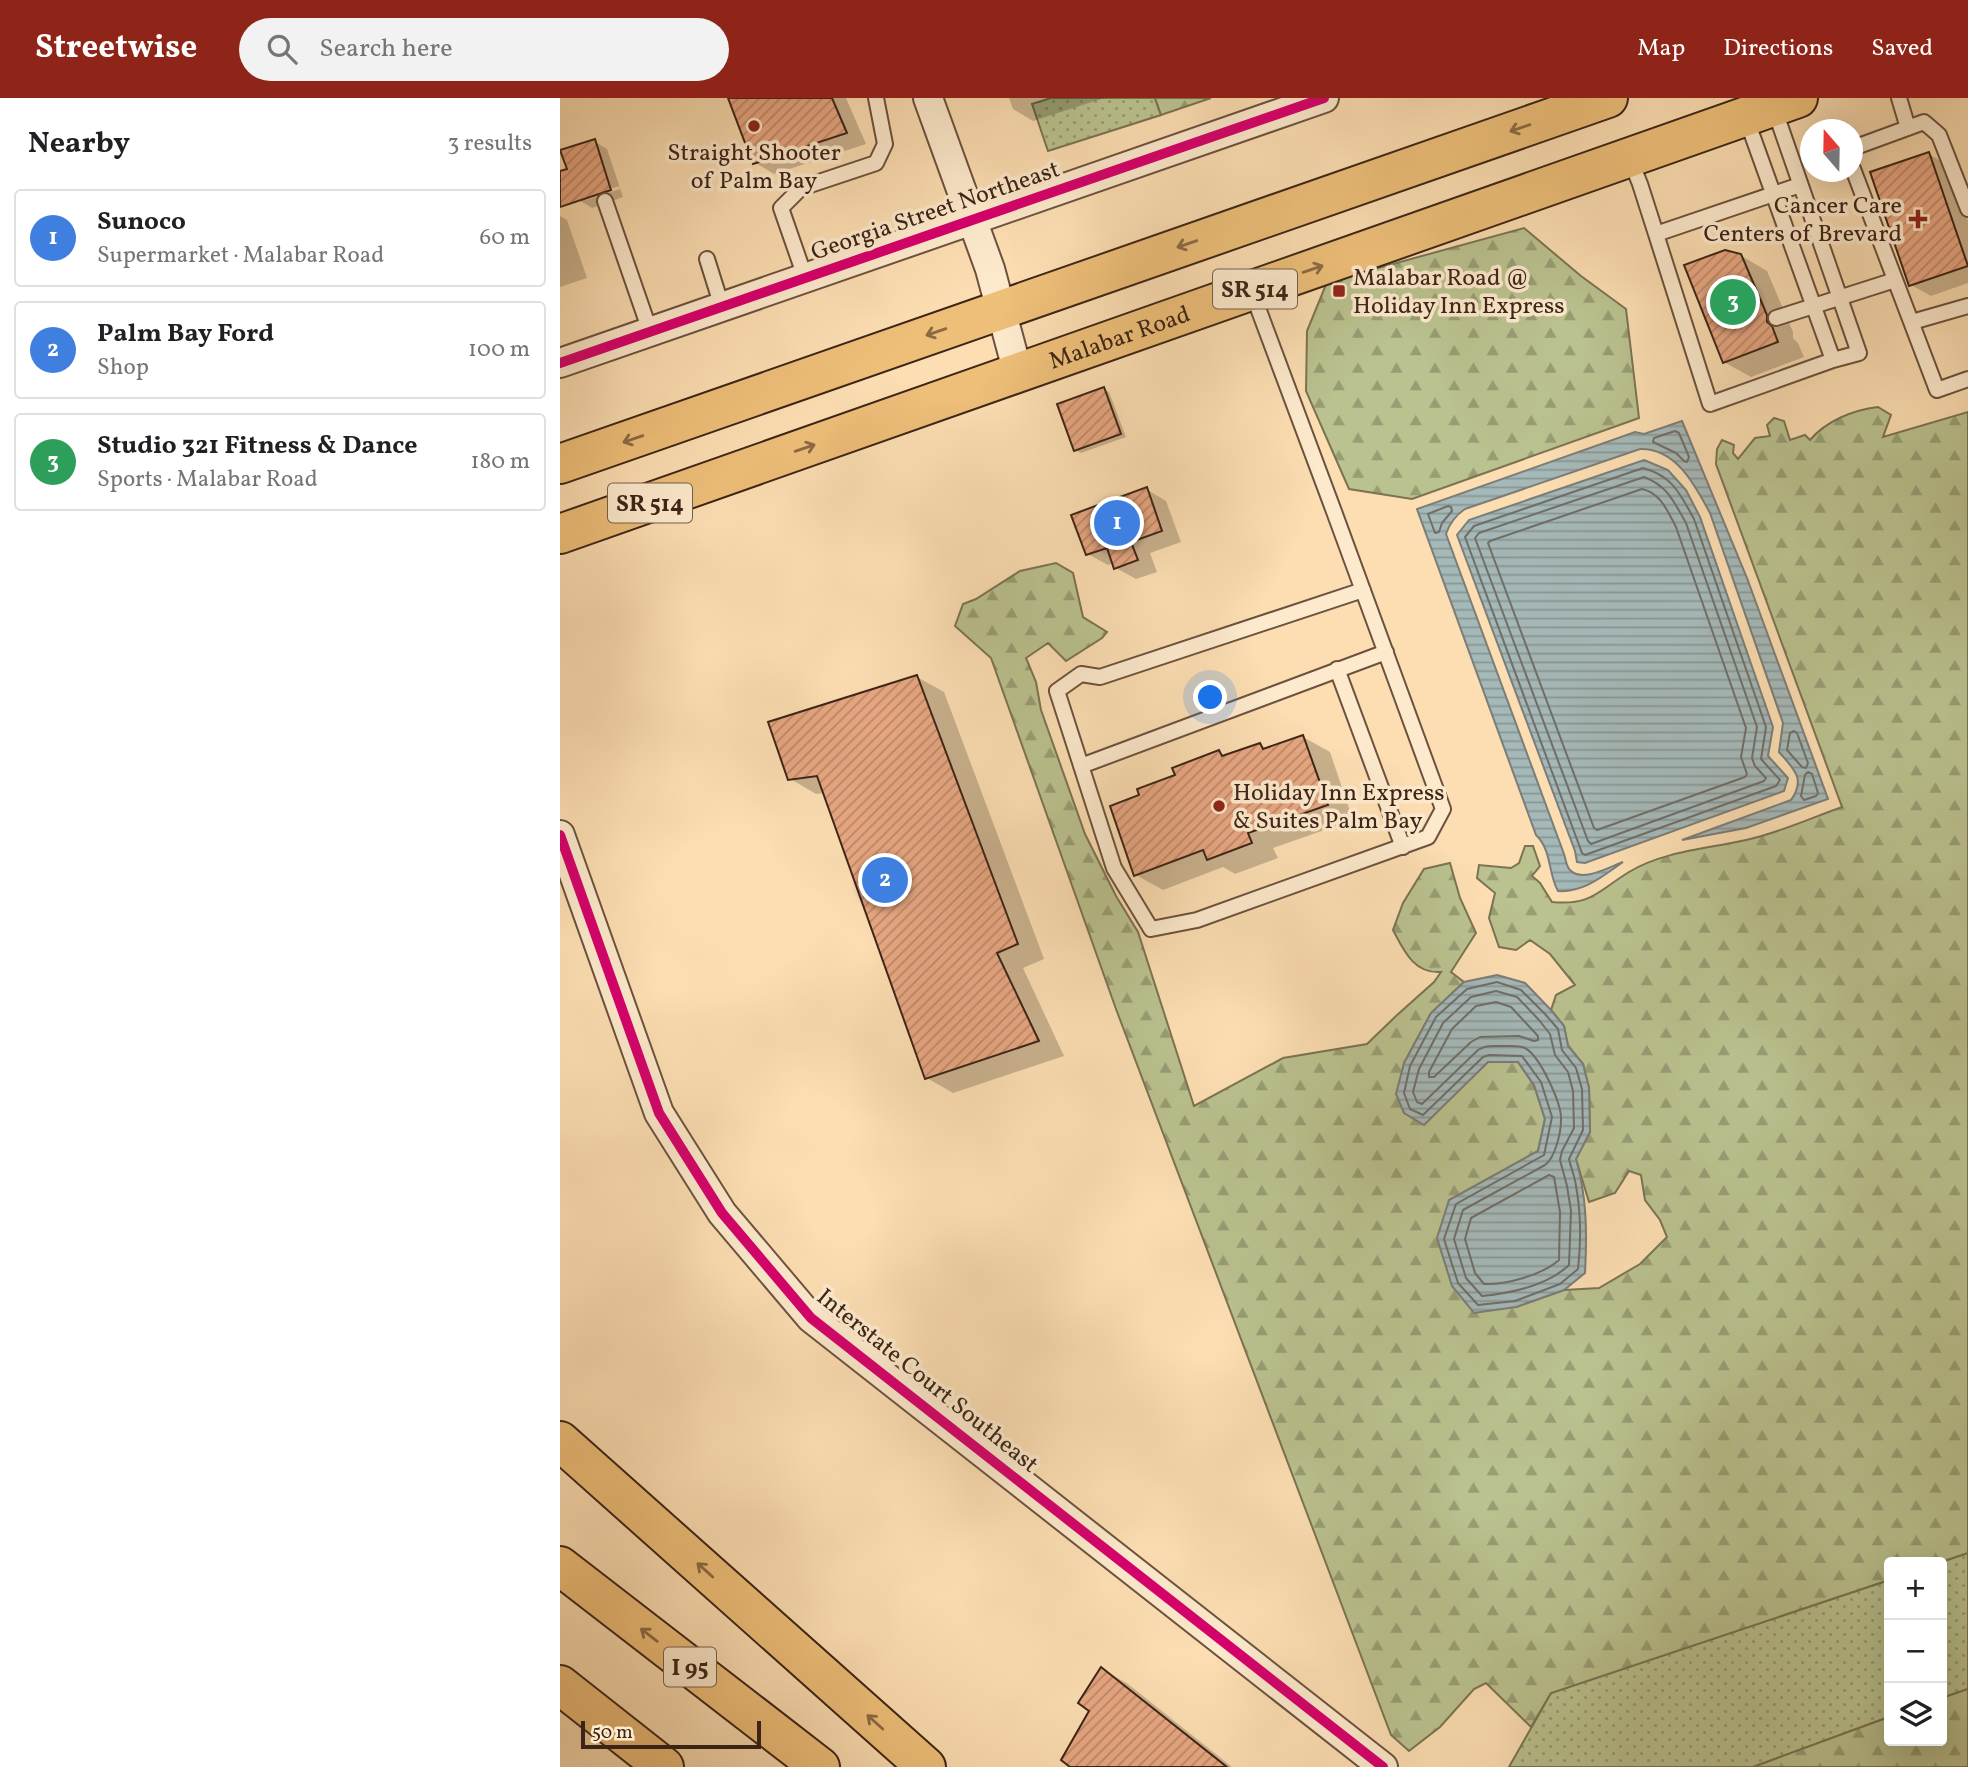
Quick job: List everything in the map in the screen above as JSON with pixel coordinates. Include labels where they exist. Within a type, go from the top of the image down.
[{"type":"main road","name":"SR 514","points":[[560,464],[1608,98]]},
{"type":"main road","points":[[1643,153],[1709,98]]},
{"type":"main road","name":"Malabar Road","points":[[560,534],[1772,107]]},
{"type":"main road","points":[[560,1441],[926,1767]]},
{"type":"main road","name":"I 95","points":[[560,1566],[820,1767]]},
{"type":"main road","points":[[560,1685],[664,1767]]},
{"type":"street","points":[[928,98],[990,269],[1018,373]]},
{"type":"street","name":"Georgia Street Northeast","points":[[560,363],[1324,98]]},
{"type":"street","name":"Interstate Court Southeast","points":[[560,835],[659,1113],[722,1213],[811,1318],[1383,1767]]},
{"type":"lane","points":[[805,278],[781,208],[801,188],[876,163],[885,144],[876,98]]},
{"type":"lane","points":[[1899,98],[1909,128]]},
{"type":"lane","points":[[1643,153],[1640,184],[1710,404],[1859,353],[1772,107]]},
{"type":"lane","points":[[1772,107],[1773,194],[1833,360]]},
{"type":"lane","points":[[1863,144],[1924,122],[1939,135],[1968,209]]},
{"type":"lane","points":[[1858,182],[1937,390],[1968,379]]},
{"type":"lane","points":[[1656,234],[1800,185]]},
{"type":"lane","points":[[605,201],[650,331]]},
{"type":"lane","points":[[707,259],[722,307]]},
{"type":"lane","points":[[1776,318],[1895,280]]},
{"type":"lane","points":[[1251,291],[1363,590],[1386,652],[1443,809],[1428,837],[1197,920],[1151,929],[1114,868],[1057,691],[1081,674],[1100,677],[1363,590]]},
{"type":"lane","points":[[1912,322],[1968,306]]},
{"type":"lane","points":[[1081,766],[1386,652]]},
{"type":"lane","points":[[1338,669],[1403,846]]},
{"type":"green space","points":[[1051,98],[1155,98],[1161,115],[1048,151],[1032,104]]},
{"type":"green space","points":[[1155,98],[1211,98],[1161,115]]},
{"type":"green space","points":[[1524,228],[1581,276],[1626,309],[1639,418],[1412,499],[1349,489],[1306,391],[1307,331],[1327,282]]},
{"type":"green space","points":[[1878,407],[1891,415],[1883,437],[1968,412],[1968,1553],[1947,1560],[1947,1557],[1884,1557],[1884,1582],[1551,1693],[1531,1727],[1486,1683],[1474,1689],[1440,1727],[1409,1751],[1391,1735],[1116,1009],[991,658],[955,626],[963,604],[976,599],[1020,571],[1056,563],[1073,573],[1083,617],[1107,632],[1066,661],[1048,643],[1026,658],[1036,682],[1041,710],[1085,834],[1116,896],[1138,932],[1194,1106],[1283,1058],[1367,1044],[1434,982],[1441,972],[1424,969],[1411,960],[1393,930],[1403,903],[1424,869],[1450,863],[1460,898],[1476,933],[1451,972],[1464,982],[1431,1013],[1404,1063],[1459,1089],[1488,1062],[1518,1062],[1534,1085],[1545,1119],[1538,1151],[1450,1200],[1516,1307],[1564,1290],[1599,1288],[1640,1264],[1667,1237],[1660,1220],[1645,1200],[1641,1175],[1629,1171],[1615,1193],[1589,1202],[1576,1159],[1590,1132],[1589,1088],[1583,1064],[1568,1046],[1564,1026],[1551,1010],[1556,995],[1575,985],[1550,954],[1530,940],[1516,950],[1499,947],[1489,918],[1495,893],[1477,878],[1479,865],[1511,868],[1519,863],[1525,846],[1533,846],[1540,866],[1532,876],[1552,902],[1576,902],[1594,896],[1629,872],[1657,859],[1758,837],[1842,807],[1716,464],[1717,449],[1722,440],[1734,445],[1733,453],[1738,459],[1755,438],[1770,436],[1767,425],[1774,418],[1784,421],[1790,440],[1805,435],[1810,440],[1824,427],[1859,411]]},
{"type":"green space","points":[[1968,1553],[1968,1689],[1947,1696],[1947,1620],[1947,1560]]},
{"type":"green space","points":[[1884,1582],[1884,1719],[1753,1767],[1509,1767],[1551,1693]]},
{"type":"green space","points":[[1968,1689],[1968,1767],[1753,1767],[1884,1719],[1884,1746],[1947,1746],[1947,1696]]},
{"type":"water","points":[[1682,421],[1747,578],[1828,799],[1746,828],[1682,840],[1791,800],[1798,780],[1779,752],[1783,723],[1710,513],[1691,480],[1674,461],[1653,450],[1640,449],[1465,509],[1453,520],[1446,534],[1568,867],[1575,874],[1588,875],[1623,862],[1584,886],[1558,891],[1545,848],[1536,835],[1417,509],[1635,432],[1644,434]]},
{"type":"water","points":[[1644,460],[1668,470],[1686,490],[1700,517],[1773,727],[1768,756],[1788,778],[1784,791],[1585,863],[1577,862],[1457,535],[1469,520]]},
{"type":"water","points":[[1497,975],[1525,983],[1564,1026],[1568,1046],[1583,1064],[1589,1088],[1590,1132],[1576,1159],[1585,1215],[1585,1273],[1564,1290],[1516,1307],[1474,1313],[1452,1286],[1437,1238],[1449,1200],[1538,1151],[1545,1119],[1534,1085],[1518,1062],[1488,1062],[1424,1125],[1404,1113],[1396,1094],[1404,1063],[1431,1013],[1464,982]]},
{"type":"building","points":[[728,98],[832,98],[847,133],[753,164]]},
{"type":"building","points":[[595,139],[611,190],[560,207],[560,171],[567,169],[560,150]]},
{"type":"building","points":[[1929,152],[1968,266],[1909,286],[1870,172]]},
{"type":"building","points":[[1725,250],[1741,254],[1767,315],[1767,322],[1772,326],[1778,342],[1723,363],[1684,265]]},
{"type":"building","points":[[1104,387],[1121,434],[1074,451],[1057,404]]},
{"type":"building","points":[[1147,487],[1162,531],[1131,542],[1138,560],[1114,569],[1107,548],[1086,555],[1071,515]]},
{"type":"building","points":[[917,675],[1018,944],[997,953],[1039,1041],[925,1079],[817,776],[788,780],[768,722]]},
{"type":"building","name":"Holiday Inn Express & Suites Palm Bay","points":[[1303,735],[1328,805],[1248,833],[1252,843],[1207,860],[1203,850],[1134,876],[1110,806],[1139,795],[1137,789],[1175,775],[1172,768],[1219,750],[1222,756],[1260,743],[1263,749]]},
{"type":"building","points":[[1101,1667],[1227,1767],[1070,1767],[1061,1760],[1089,1711],[1078,1703]]},
{"type":"cycle path","points":[[560,363],[1324,98]]},
{"type":"cycle path","points":[[560,835],[659,1113],[722,1213],[811,1318],[1383,1767]]},
{"type":"place","name":"Straight Shooter of Palm Bay","points":[[754,126]]},
{"type":"place","name":"Cancer Care Centers of Brevard","points":[[1918,219]]},
{"type":"place","name":"Malabar Road @ Holiday Inn Express","points":[[1339,291]]},
{"type":"place","name":"Studio 321 Fitness & Dance","points":[[1733,302]]},
{"type":"place","name":"Sunoco","points":[[1117,523]]},
{"type":"place","name":"Holiday Inn Express & Suites Palm Bay","points":[[1219,806]]},
{"type":"place","name":"Palm Bay Ford","points":[[885,880]]}]
